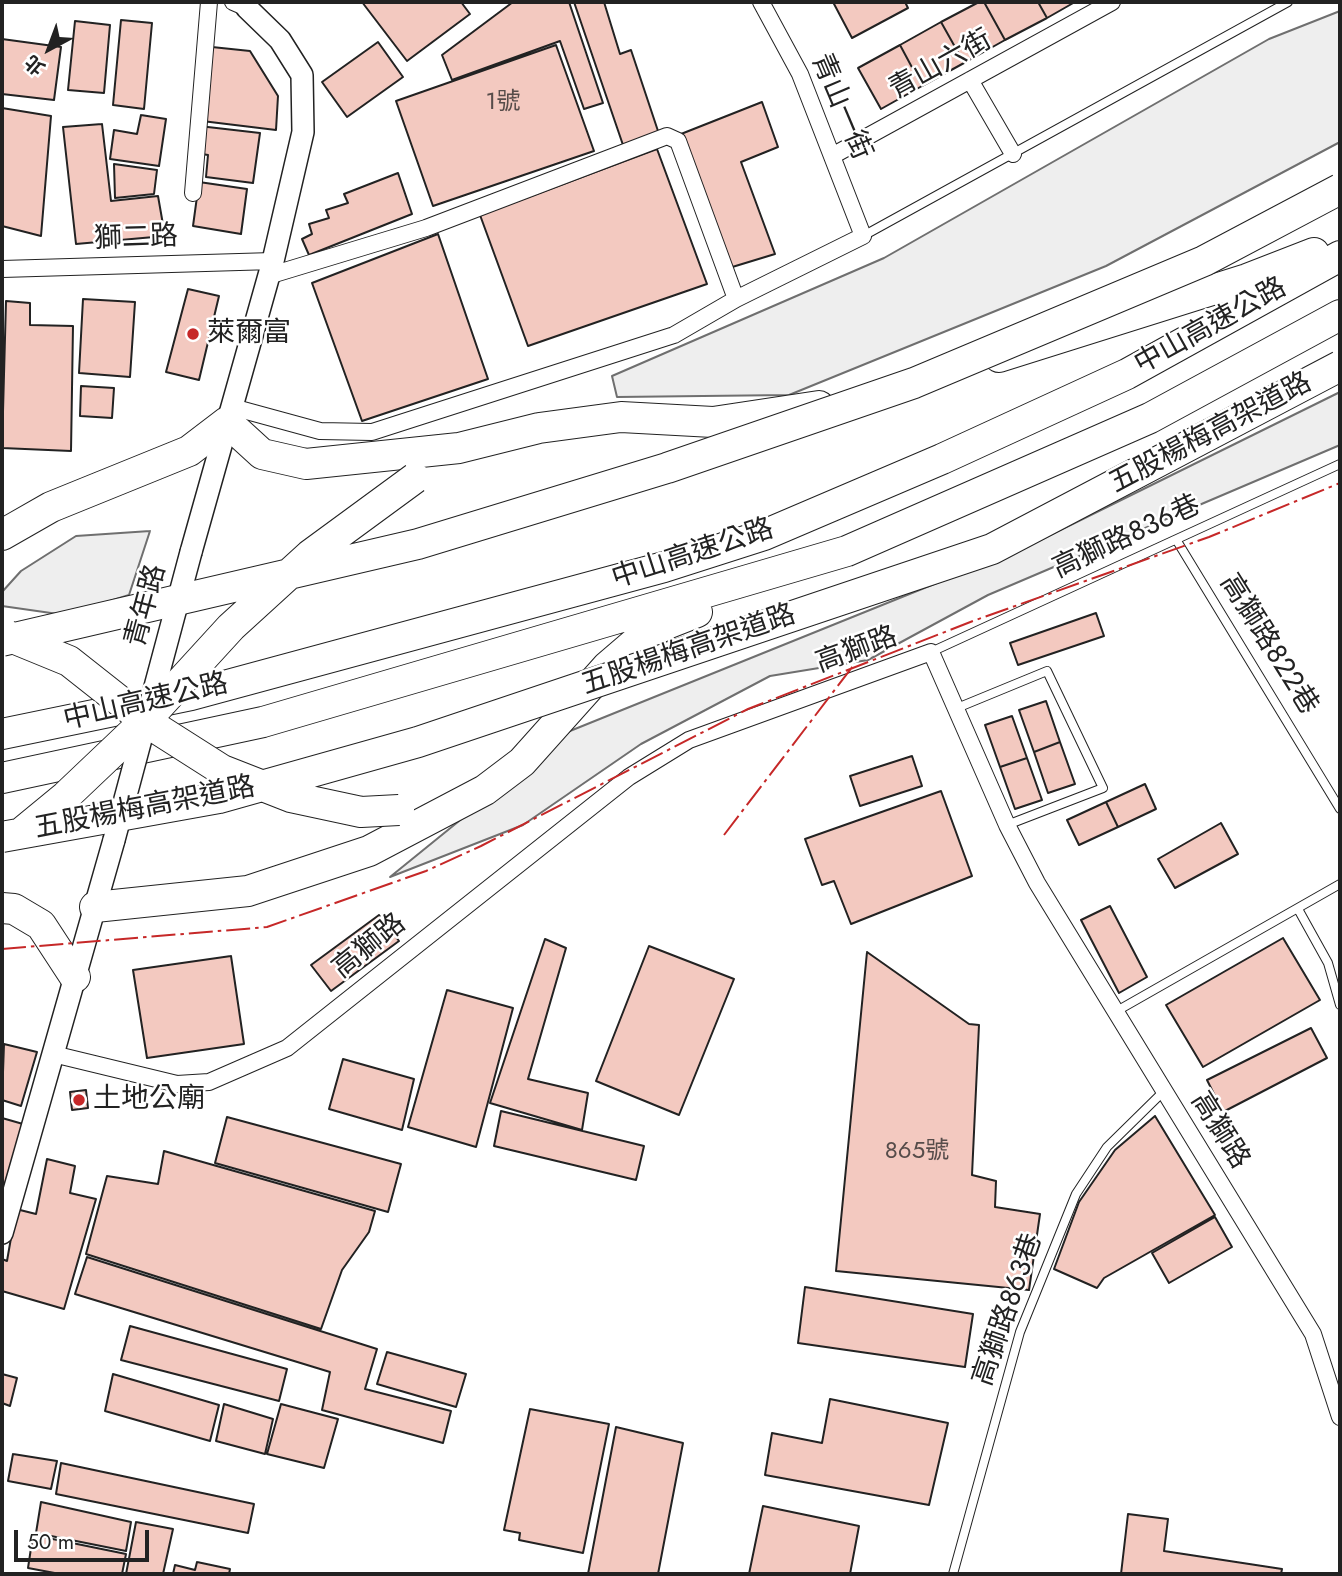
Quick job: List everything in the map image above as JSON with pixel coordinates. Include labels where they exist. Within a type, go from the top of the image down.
[{"type":"highway","points":[[2,640],[418,544],[667,468],[914,383],[1204,261],[1340,189]]},
{"type":"highway","points":[[2,535],[51,507],[189,451],[230,415],[262,454],[306,464],[459,448],[539,428],[621,417],[713,422],[801,411],[1048,344],[1247,279],[1340,242]]},
{"type":"highway","name":"中山高速公路","points":[[2,734],[191,695],[664,567],[764,535],[942,459],[1127,374],[1340,256]]},
{"type":"highway","name":"中山高速公路","points":[[2,778],[263,722],[846,551],[1150,418],[1340,315]]},
{"type":"highway","name":"五股楊梅高架道路","points":[[2,837],[219,798],[418,742],[992,549],[1340,366]]},
{"type":"highway","points":[[2,848],[66,796],[145,721],[230,627],[300,564],[459,448]]},
{"type":"highway","points":[[94,907],[248,891],[369,851],[485,790],[522,762],[607,667],[635,643],[664,625],[846,551]]},
{"type":"highway","points":[[2,633],[69,661],[145,721],[222,770],[291,797],[361,812],[451,808]]},
{"type":"highway","points":[[2,908],[14,909],[41,925],[75,977]]},
{"type":"street","points":[[193,193],[209,2]]},
{"type":"street","name":"青山一街","points":[[761,2],[800,74],[863,236]]},
{"type":"street","name":"青山六街","points":[[832,156],[1112,2]]},
{"type":"street","name":"青年路","points":[[2,1233],[114,840],[191,552],[271,269],[303,132],[302,75],[280,40],[240,5]]},
{"type":"street","points":[[970,80],[1013,153]]},
{"type":"street","name":"獅二路","points":[[2,270],[271,269],[426,228],[667,136],[678,141],[736,299]]},
{"type":"street","points":[[230,415],[320,431],[372,432],[674,335],[736,299],[863,236]]},
{"type":"street","name":"高獅路","points":[[53,1054],[177,1084],[209,1082],[286,1048],[629,777],[689,740],[931,652],[1007,825],[1037,883],[1313,1334],[1340,1417]]},
{"type":"lane","points":[[863,236],[1288,2]]},
{"type":"lane","name":"高獅路836巷","points":[[931,652],[1340,464]]},
{"type":"lane","name":"高獅路822巷","points":[[1177,541],[1337,792],[1340,809]]},
{"type":"lane","points":[[957,708],[1047,671],[1103,788],[1007,825]]},
{"type":"lane","points":[[1114,1012],[1340,884]]},
{"type":"lane","points":[[1298,909],[1328,963],[1340,1005]]},
{"type":"lane","name":"高獅路863巷","points":[[953,1574],[1020,1332],[1076,1194],[1107,1147],[1164,1091]]},
{"type":"shaded area","points":[[1340,11],[1340,142],[1106,266],[789,395],[617,397],[612,376],[884,258],[1269,39]]},
{"type":"shaded area","points":[[1340,392],[1340,445],[988,595],[868,660],[770,676],[641,744],[523,825],[390,877],[570,731],[1026,547]]},
{"type":"shaded area","points":[[150,531],[129,595],[65,615],[2,606],[2,592],[21,571],[76,536]]},
{"type":"building","points":[[362,2],[461,2],[470,14],[407,61]]},
{"type":"building","points":[[513,2],[569,2],[603,103],[584,109],[560,41],[452,80],[442,55]]},
{"type":"building","points":[[574,2],[604,2],[620,54],[631,50],[659,134],[623,145]]},
{"type":"building","points":[[833,2],[905,2],[908,8],[852,38]]},
{"type":"building","points":[[979,2],[984,2],[1005,40],[964,63],[941,22]]},
{"type":"building","points":[[984,2],[1038,2],[1047,18],[1005,40]]},
{"type":"building","points":[[1038,2],[1075,2],[1047,18]]},
{"type":"building","points":[[121,20],[152,23],[144,109],[113,105]]},
{"type":"building","points":[[75,21],[110,25],[104,93],[68,90]]},
{"type":"building","points":[[941,22],[964,63],[922,86],[900,45]]},
{"type":"building","points":[[2,39],[61,47],[54,100],[2,94]]},
{"type":"building","points":[[378,42],[403,77],[347,117],[322,82]]},
{"type":"building","points":[[556,45],[594,151],[433,206],[396,101]]},
{"type":"building","points":[[900,45],[922,86],[881,109],[858,68]]},
{"type":"building","points":[[212,47],[250,51],[278,96],[276,130],[202,121]]},
{"type":"building","points":[[762,102],[778,147],[741,162],[775,254],[729,268],[681,134]]},
{"type":"building","points":[[2,108],[51,116],[41,236],[2,226]]},
{"type":"building","points":[[141,115],[166,119],[159,166],[110,159],[114,130],[137,134]]},
{"type":"building","points":[[102,124],[111,201],[158,196],[165,236],[76,244],[63,127]]},
{"type":"building","points":[[199,126],[260,133],[253,183],[206,177],[208,155],[196,153]]},
{"type":"building","points":[[657,149],[707,284],[528,346],[480,215]]},
{"type":"building","points":[[114,164],[157,170],[154,194],[115,198]]},
{"type":"building","points":[[398,173],[412,214],[309,255],[302,239],[312,234],[309,224],[329,218],[326,210],[348,203],[344,194]]},
{"type":"building","points":[[199,182],[247,189],[241,234],[193,226]]},
{"type":"building","points":[[438,234],[488,379],[362,421],[312,283]]},
{"type":"building","name":"萊爾富","points":[[188,289],[219,296],[199,380],[166,372]]},
{"type":"building","points":[[83,299],[135,302],[130,377],[79,373]]},
{"type":"building","points":[[6,301],[30,303],[30,325],[73,326],[71,451],[2,448]]},
{"type":"building","points":[[81,386],[114,388],[112,418],[80,416]]},
{"type":"building","points":[[1096,613],[1104,636],[1018,665],[1010,643]]},
{"type":"building","points":[[1046,701],[1060,742],[1034,752],[1019,710]]},
{"type":"building","points":[[1012,716],[1027,758],[1000,767],[985,725]]},
{"type":"building","points":[[1060,742],[1075,784],[1048,793],[1034,752]]},
{"type":"building","points":[[912,756],[922,786],[860,806],[850,776]]},
{"type":"building","points":[[1027,758],[1042,800],[1015,809],[1000,767]]},
{"type":"building","points":[[1145,784],[1156,809],[1118,827],[1106,802]]},
{"type":"building","points":[[941,791],[972,876],[851,924],[834,881],[822,885],[805,839]]},
{"type":"building","points":[[1106,802],[1118,827],[1079,845],[1067,820]]},
{"type":"building","points":[[1221,823],[1238,854],[1175,888],[1158,859]]},
{"type":"building","points":[[1110,906],[1147,977],[1119,993],[1081,920]]},
{"type":"building","points":[[379,915],[399,941],[331,991],[311,965]]},
{"type":"building","points":[[1283,938],[1320,1000],[1203,1067],[1166,1005]]},
{"type":"building","points":[[545,939],[566,948],[528,1079],[588,1093],[582,1130],[490,1103]]},
{"type":"building","points":[[649,946],[734,979],[679,1115],[596,1081]]},
{"type":"building","points":[[867,952],[969,1024],[979,1025],[972,1175],[996,1181],[995,1207],[1040,1214],[1029,1290],[836,1271]]},
{"type":"building","points":[[231,956],[244,1044],[147,1058],[133,970]]},
{"type":"building","points":[[447,990],[513,1008],[476,1147],[408,1127]]},
{"type":"building","points":[[1311,1028],[1327,1058],[1223,1112],[1207,1080]]},
{"type":"building","points":[[4,1044],[37,1052],[21,1106],[2,1100]]},
{"type":"building","points":[[343,1059],[414,1079],[402,1130],[329,1109]]},
{"type":"building","name":"土地公廟","points":[[86,1090],[88,1108],[72,1110],[70,1092]]},
{"type":"building","points":[[501,1111],[644,1146],[636,1180],[494,1146]]},
{"type":"building","points":[[1155,1116],[1215,1215],[1104,1278],[1097,1288],[1054,1269],[1079,1202],[1115,1150]]},
{"type":"building","points":[[227,1117],[401,1164],[388,1212],[215,1163]]},
{"type":"building","points":[[2,1118],[23,1124],[3,1191],[2,1191]]},
{"type":"building","points":[[164,1151],[375,1211],[369,1232],[342,1270],[321,1329],[86,1254],[107,1176],[158,1184]]},
{"type":"building","points":[[47,1159],[75,1166],[70,1193],[96,1199],[64,1309],[2,1291],[2,1259],[7,1261],[16,1209],[36,1214]]},
{"type":"building","points":[[1215,1217],[1232,1247],[1169,1283],[1152,1253]]},
{"type":"building","points":[[87,1257],[377,1349],[365,1389],[451,1411],[443,1443],[322,1410],[330,1372],[75,1294]]},
{"type":"building","points":[[805,1287],[973,1314],[965,1367],[798,1343]]},
{"type":"building","points":[[130,1326],[287,1369],[279,1401],[121,1360]]},
{"type":"building","points":[[387,1352],[466,1374],[456,1407],[377,1384]]},
{"type":"building","points":[[2,1374],[17,1378],[10,1406],[2,1403]]},
{"type":"building","points":[[113,1374],[219,1405],[210,1441],[105,1411]]},
{"type":"building","points":[[830,1399],[948,1423],[929,1505],[765,1475],[772,1433],[822,1443]]},
{"type":"building","points":[[224,1404],[273,1419],[265,1454],[216,1441]]},
{"type":"building","points":[[281,1404],[338,1419],[324,1468],[267,1454]]},
{"type":"building","points":[[530,1409],[609,1424],[583,1553],[519,1540],[520,1533],[504,1530]]},
{"type":"building","points":[[616,1427],[683,1443],[658,1574],[588,1574]]},
{"type":"building","points":[[13,1454],[57,1461],[51,1489],[8,1481]]},
{"type":"building","points":[[61,1463],[254,1504],[248,1533],[56,1494]]},
{"type":"building","points":[[41,1502],[131,1522],[126,1551],[36,1533]]},
{"type":"building","points":[[763,1506],[859,1526],[850,1574],[749,1574]]},
{"type":"building","points":[[1128,1514],[1168,1519],[1164,1551],[1282,1569],[1281,1574],[1121,1574]]},
{"type":"building","points":[[136,1522],[173,1529],[163,1574],[126,1574]]},
{"type":"building","points":[[33,1535],[126,1554],[122,1574],[60,1574],[28,1568]]},
{"type":"building","points":[[197,1562],[230,1569],[229,1574],[173,1574],[175,1565],[195,1570]]},
{"type":"power","points":[[2,949],[267,927],[426,871],[481,846],[748,709],[973,621],[1209,537],[1340,483]]},
{"type":"power","points":[[724,835],[853,666]]},
{"type":"place","name":"萊爾富","points":[[193,334]]},
{"type":"place","name":"土地公廟","points":[[79,1100]]}]
